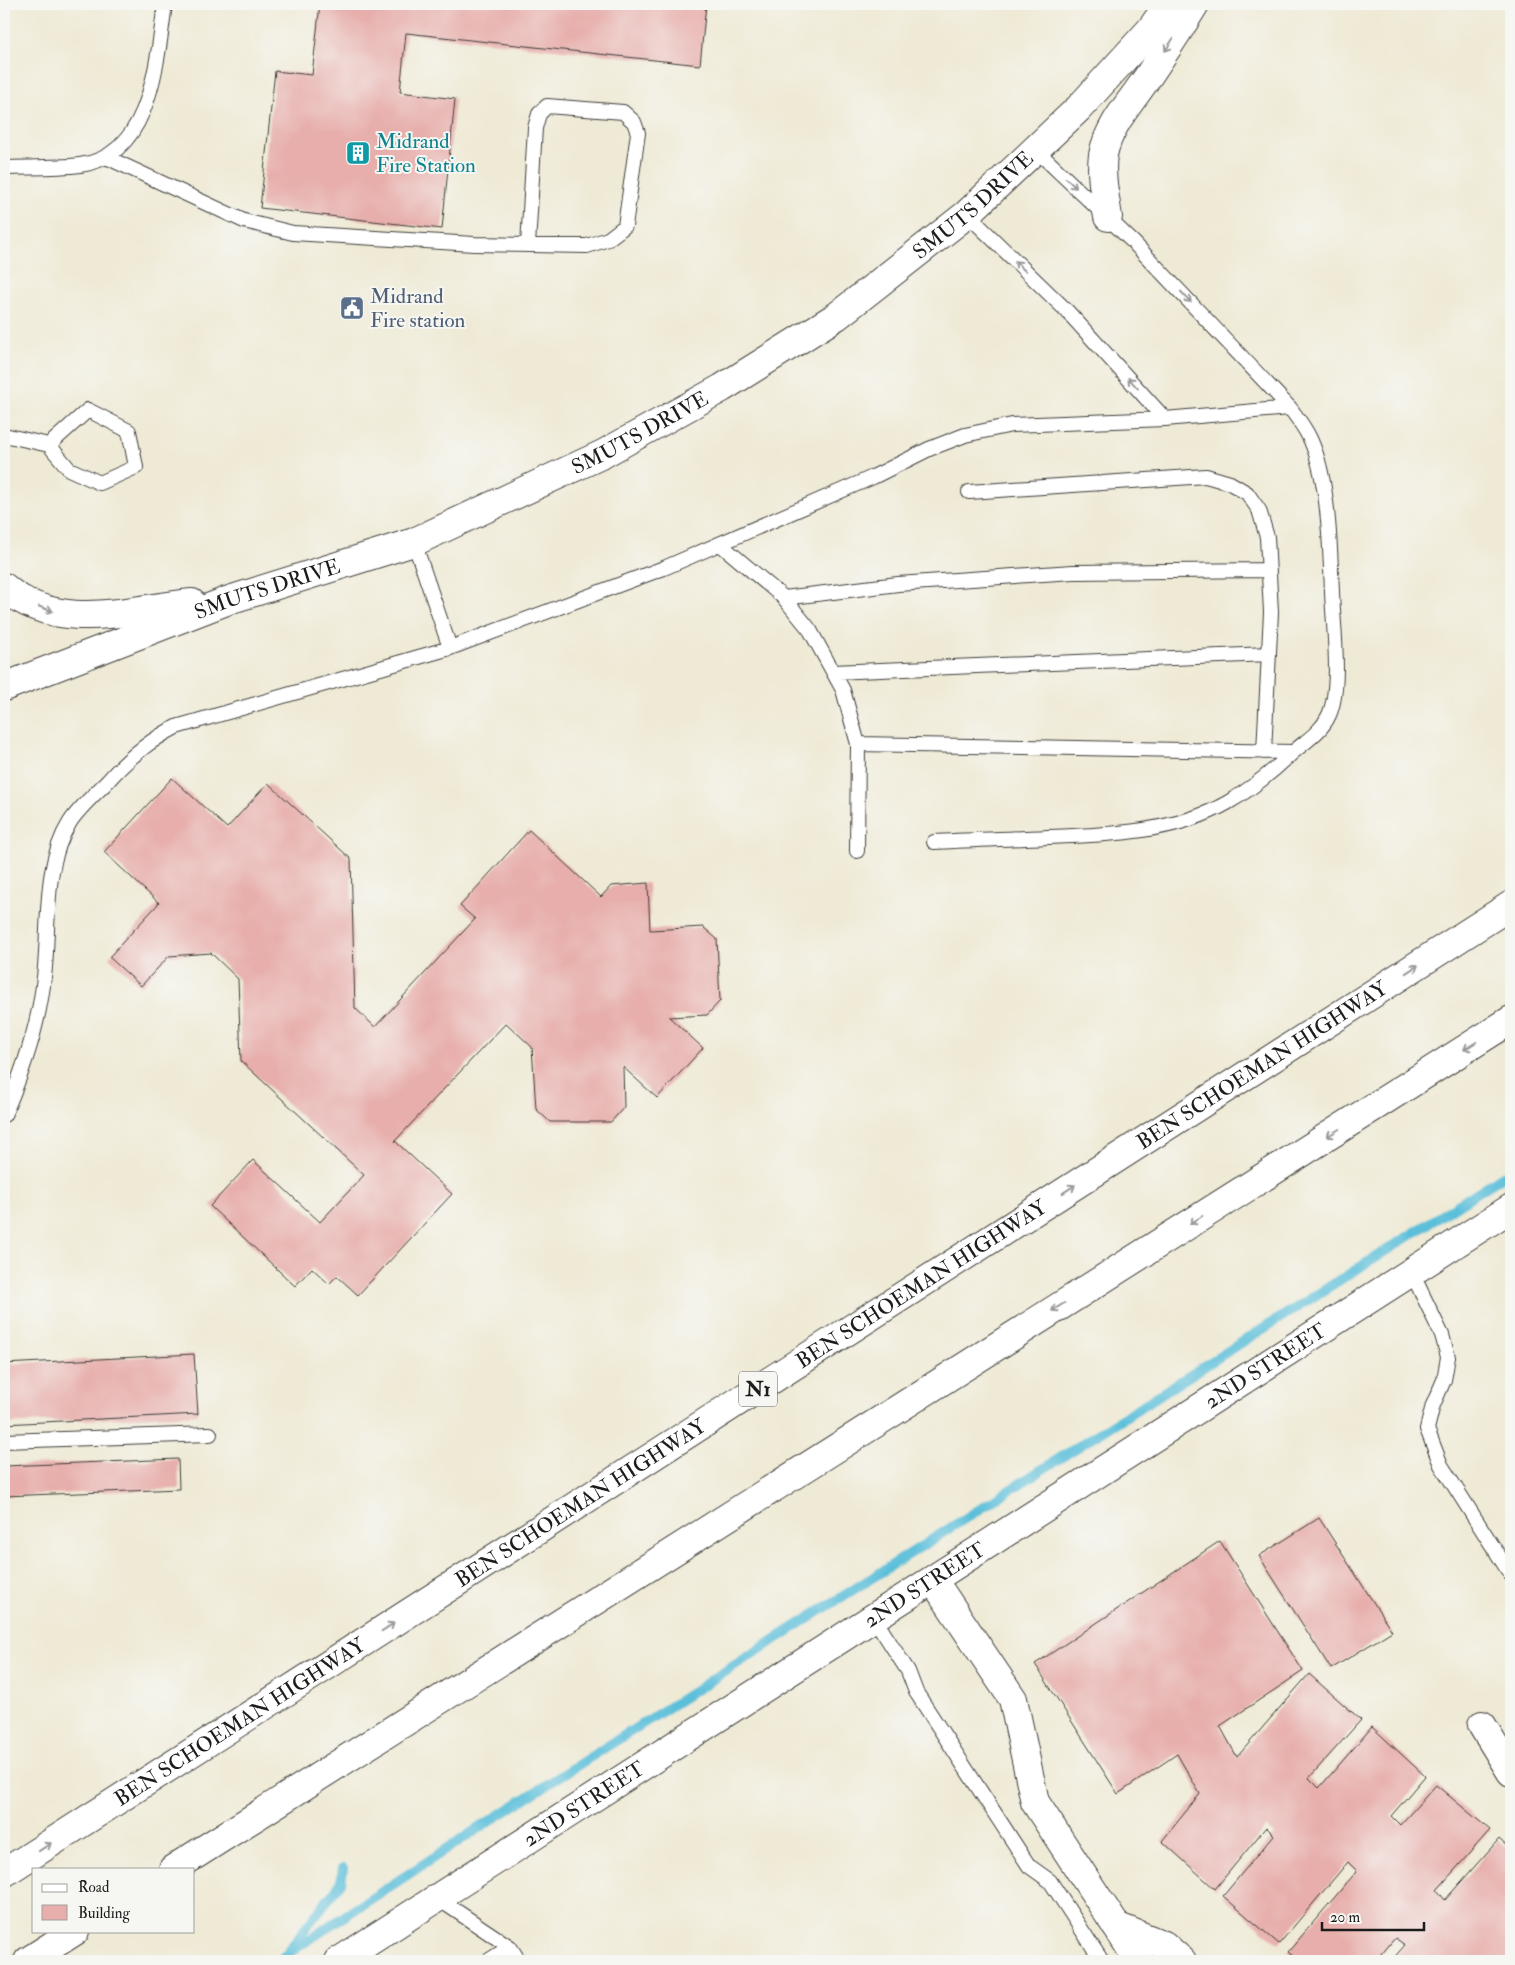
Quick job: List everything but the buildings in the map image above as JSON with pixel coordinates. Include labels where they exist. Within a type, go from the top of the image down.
[{"type":"main road","name":"SMUTS DRIVE","points":[[4,687],[229,600],[414,542],[603,454],[722,388],[837,316],[967,214],[1086,101],[1151,29],[1169,4]]},
{"type":"main road","points":[[1108,217],[1102,174],[1103,155],[1108,136],[1195,4]]},
{"type":"main road","points":[[4,586],[26,602],[54,612],[76,616],[113,614],[166,606],[229,600]]},
{"type":"main road","name":"BEN SCHOEMAN HIGHWAY","points":[[4,1874],[1511,905]]},
{"type":"main road","points":[[175,1868],[1511,1020]]},
{"type":"main road","name":"2ND STREET","points":[[339,1961],[1511,1208]]},
{"type":"main road","points":[[933,1580],[1013,1699],[1036,1802],[1139,1961]]},
{"type":"main road","points":[[1482,1725],[1511,1772]]},
{"type":"main road","points":[[1116,1926],[1164,1945],[1182,1961]]},
{"type":"main road","points":[[28,1961],[73,1932]]},
{"type":"lane","points":[[4,168],[81,165],[106,157],[128,137],[140,120],[154,80],[166,4]]},
{"type":"lane","points":[[106,157],[244,222],[293,233],[456,243],[528,245],[586,246],[608,239],[625,226],[638,133],[634,122],[623,112],[547,106],[539,114],[535,128],[528,245]]},
{"type":"lane","points":[[934,842],[1111,834],[1173,823],[1205,813],[1226,804],[1252,787],[1314,736],[1329,714],[1334,697],[1335,664],[1324,486],[1318,459],[1308,433],[1290,408],[1134,242],[1035,150]]},
{"type":"lane","points":[[967,214],[1067,311],[1166,419]]},
{"type":"lane","points":[[4,1115],[32,1038],[38,1012],[44,978],[50,886],[58,848],[70,822],[117,770],[156,737],[176,727],[450,648],[664,568],[873,477],[929,449],[965,435],[1012,425],[1166,419],[1290,408]]},
{"type":"lane","points":[[4,435],[49,445],[68,469],[100,483],[136,467],[129,431],[88,410],[49,445]]},
{"type":"lane","points":[[969,492],[1206,476],[1230,483],[1247,492],[1259,510],[1267,537],[1270,612],[1264,752]]},
{"type":"lane","points":[[414,542],[450,648]]},
{"type":"lane","points":[[720,544],[784,598],[810,630],[842,690],[858,744],[857,850]]},
{"type":"lane","points":[[784,598],[898,584],[1073,572],[1269,570]]},
{"type":"lane","points":[[833,672],[1269,654]]},
{"type":"lane","points":[[858,744],[1293,752]]},
{"type":"lane","points":[[1412,1273],[1442,1335],[1448,1357],[1444,1380],[1433,1405],[1428,1429],[1441,1465],[1511,1575]]},
{"type":"lane","points":[[4,1441],[210,1434]]},
{"type":"lane","points":[[874,1618],[908,1670],[916,1692],[1029,1866],[1050,1881],[1102,1961]]},
{"type":"lane","points":[[437,1898],[510,1947],[519,1961]]},
{"type":"lane","points":[[488,1961],[510,1947]]},
{"type":"waterway","points":[[284,1956],[468,1835],[1511,1171]]},
{"type":"waterway","points":[[289,1949],[341,1883],[343,1868]]},
{"type":"place","name":"Midrand Fire Station","points":[[358,153]]},
{"type":"place","name":"Midrand Fire station","points":[[352,308]]}]
